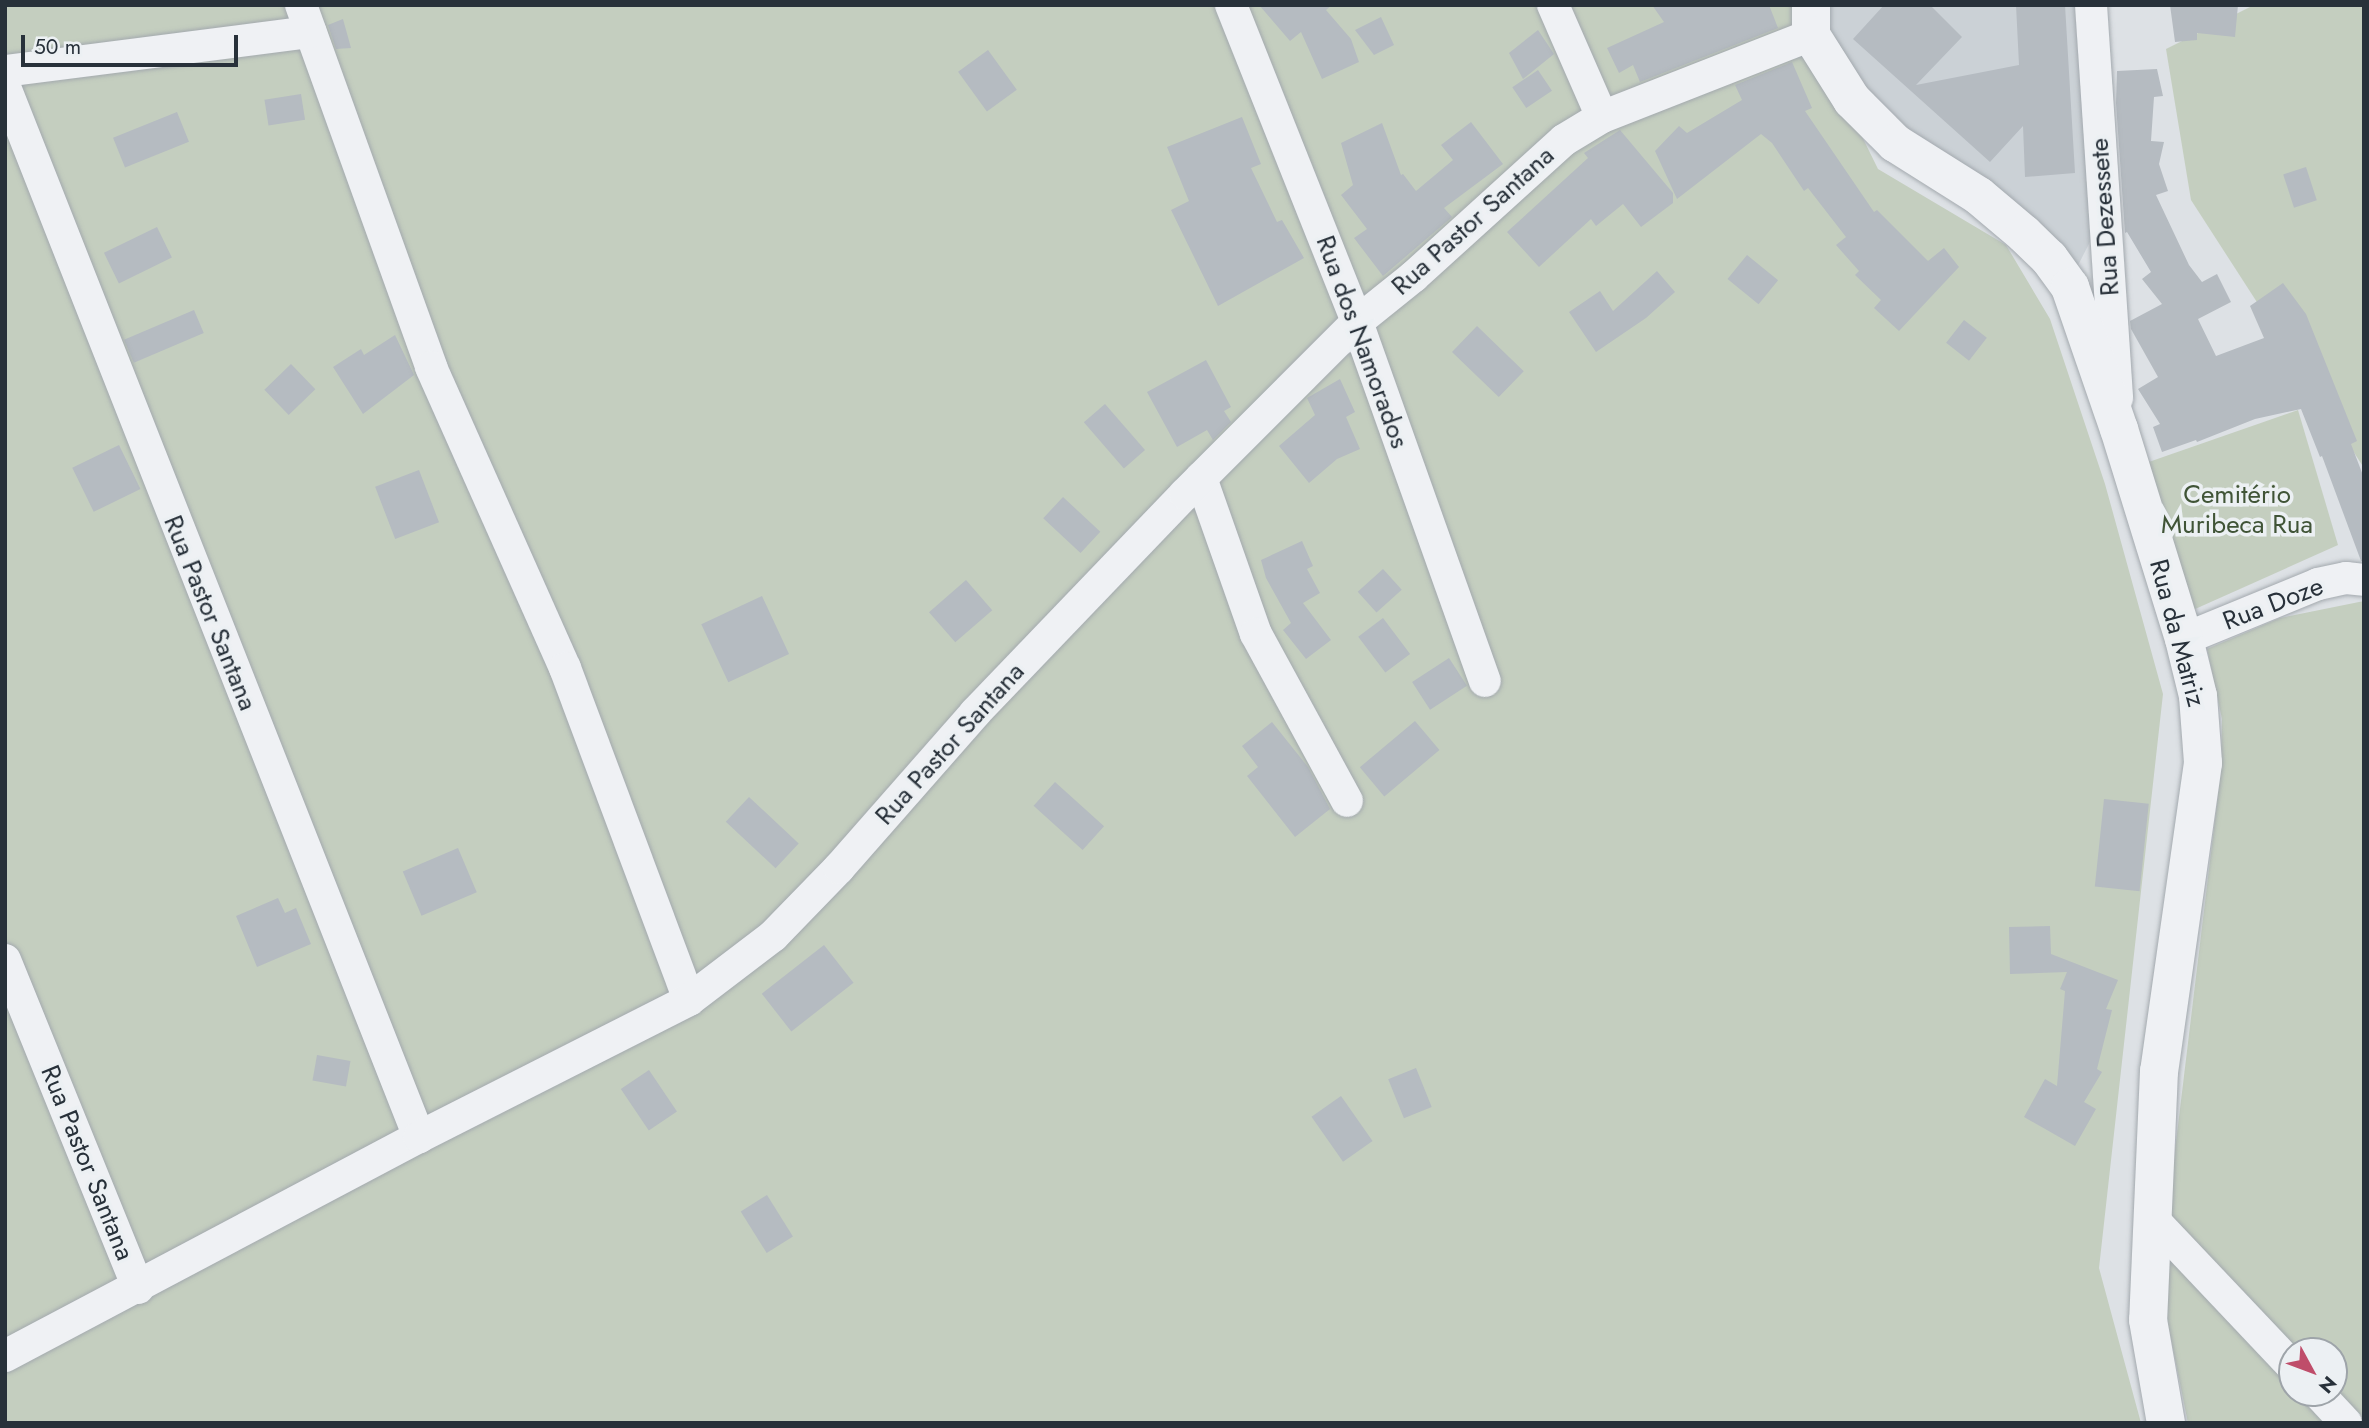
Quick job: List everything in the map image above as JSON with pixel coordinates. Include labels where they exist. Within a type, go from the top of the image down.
[{"type":"street","name":"Rua dos Namorados","points":[[1231,5],[1357,323],[1485,681]]},
{"type":"street","points":[[1553,5],[1602,117]]},
{"type":"street","name":"Rua Dezessete","points":[[2091,5],[2119,429]]},
{"type":"street","name":"Rua Pastor Santana","points":[[5,1356],[138,1289],[419,1138],[689,1000],[783,926],[839,868],[975,713],[1201,478],[1357,323],[1564,140],[1602,117],[1815,14]]},
{"type":"street","name":"Rua da Matriz","points":[[1815,14],[1852,100],[1895,143],[1979,196],[2049,258],[2070,287],[2119,429],[2184,639],[2198,696],[2203,763],[2159,1071],[2148,1320],[2166,1423]]},
{"type":"street","points":[[5,71],[306,19],[431,367],[565,668],[689,1000]]},
{"type":"street","name":"Rua Pastor Santana","points":[[5,87],[419,1138]]},
{"type":"street","points":[[1201,478],[1256,634],[1347,801]]},
{"type":"street","name":"Rua Doze","points":[[2184,639],[2318,584],[2346,578],[2364,580]]},
{"type":"street","name":"Rua Pastor Santana","points":[[5,960],[138,1289]]},
{"type":"street","points":[[2151,1217],[2278,1351]]},
{"type":"street","points":[[2331,1407],[2346,1423]]},
{"type":"shaded area","points":[[1837,5],[2083,5],[2094,234],[2072,277],[1922,146],[1862,84],[1830,29],[1827,9]]},
{"type":"green space","points":[[5,5],[1797,5],[1878,169],[2006,245],[2050,319],[2105,484],[2163,694],[2099,1268],[2141,1423],[5,1423]]},
{"type":"green space","points":[[2254,5],[2364,5],[2364,468],[2191,200],[2166,49]]},
{"type":"green space","name":"Cemitério Muribeca Rua","points":[[2298,410],[2338,545],[2184,614],[2143,464]]},
{"type":"green space","points":[[2364,601],[2364,1423],[2188,1423],[2162,1295],[2168,1208],[2221,770],[2222,719],[2207,649],[2280,618]]},
{"type":"building","points":[[1259,5],[1332,5],[1326,10],[1351,39],[1359,62],[1322,79],[1301,32],[1290,41]]},
{"type":"building","points":[[1652,5],[1769,5],[1778,28],[1640,82],[1633,65],[1619,73],[1607,48],[1664,22]]},
{"type":"building","points":[[1884,5],[1930,5],[1962,37],[1916,85],[2019,65],[2016,5],[2065,5],[2075,173],[2025,177],[2023,126],[1990,162],[1853,39]]},
{"type":"building","points":[[2170,5],[2238,5],[2235,37],[2197,33],[2197,40],[2175,42]]},
{"type":"building","points":[[1381,17],[1394,45],[1374,55],[1355,30]]},
{"type":"building","points":[[343,19],[351,48],[336,49],[328,25]]},
{"type":"building","points":[[1538,30],[1554,54],[1523,79],[1509,53]]},
{"type":"building","points":[[988,50],[1017,90],[987,111],[958,72]]},
{"type":"building","points":[[1792,62],[1812,108],[1805,111],[1874,212],[1877,210],[1928,261],[1944,248],[1959,267],[1899,331],[1874,308],[1881,300],[1855,275],[1859,271],[1836,245],[1846,237],[1808,188],[1804,191],[1772,143],[1761,134],[1677,199],[1655,151],[1679,126],[1687,133],[1742,100],[1735,85]]},
{"type":"building","points":[[2157,69],[2163,96],[2154,97],[2151,141],[2164,142],[2159,164],[2168,191],[2156,195],[2189,265],[2202,282],[2217,274],[2231,302],[2198,319],[2216,356],[2264,338],[2250,306],[2283,283],[2306,314],[2357,441],[2351,444],[2364,478],[2364,561],[2361,561],[2322,456],[2320,457],[2301,409],[2255,419],[2197,442],[2196,440],[2162,452],[2153,427],[2160,424],[2138,389],[2158,377],[2131,329],[2130,321],[2162,304],[2142,279],[2151,272],[2127,232],[2125,233],[2116,103],[2117,71]]},
{"type":"building","points":[[1538,70],[1552,91],[1526,108],[1512,87]]},
{"type":"building","points":[[301,94],[305,120],[269,125],[264,100]]},
{"type":"building","points":[[177,112],[189,142],[125,168],[113,138]]},
{"type":"building","points":[[1242,117],[1261,164],[1251,168],[1277,222],[1282,220],[1304,258],[1218,306],[1171,210],[1189,201],[1167,147]]},
{"type":"building","points":[[1471,122],[1503,164],[1444,208],[1452,217],[1383,276],[1354,238],[1367,229],[1341,195],[1353,185],[1341,143],[1382,123],[1401,175],[1403,174],[1416,191],[1453,160],[1441,145]]},
{"type":"building","points":[[1620,130],[1673,193],[1673,203],[1641,227],[1623,204],[1596,226],[1591,219],[1539,267],[1507,232],[1588,158],[1584,153]]},
{"type":"building","points":[[2306,167],[2317,200],[2294,208],[2283,174]]},
{"type":"building","points":[[157,227],[172,258],[119,283],[104,253]]},
{"type":"building","points":[[1747,255],[1778,280],[1759,304],[1727,279]]},
{"type":"building","points":[[1657,271],[1675,292],[1646,318],[1596,352],[1569,312],[1600,291],[1613,311]]},
{"type":"building","points":[[194,310],[204,333],[134,363],[124,340]]},
{"type":"building","points":[[1964,320],[1987,338],[1969,361],[1946,343]]},
{"type":"building","points":[[1477,326],[1524,371],[1499,397],[1452,352]]},
{"type":"building","points":[[395,335],[414,375],[363,414],[333,367],[361,349],[364,355]]},
{"type":"building","points":[[1206,360],[1231,407],[1224,411],[1231,422],[1213,440],[1207,430],[1177,447],[1147,392]]},
{"type":"building","points":[[291,364],[315,389],[289,415],[264,390]]},
{"type":"building","points":[[1340,379],[1355,412],[1346,417],[1360,449],[1337,459],[1309,483],[1279,446],[1315,415],[1307,398]]},
{"type":"building","points":[[1105,404],[1145,450],[1124,468],[1084,422]]},
{"type":"building","points":[[119,445],[140,489],[94,512],[72,468]]},
{"type":"building","points":[[419,470],[439,522],[395,539],[375,487]]},
{"type":"building","points":[[1063,497],[1100,532],[1081,553],[1043,518]]},
{"type":"building","points":[[1302,541],[1313,566],[1307,569],[1320,593],[1303,603],[1331,640],[1306,659],[1283,630],[1291,623],[1266,578],[1261,560]]},
{"type":"building","points":[[1383,569],[1402,590],[1376,613],[1358,592]]},
{"type":"building","points":[[966,580],[992,610],[955,642],[929,612]]},
{"type":"building","points":[[762,596],[789,654],[728,682],[701,624]]},
{"type":"building","points":[[1383,618],[1410,654],[1385,673],[1358,637]]},
{"type":"building","points":[[1449,658],[1467,686],[1430,710],[1412,682]]},
{"type":"building","points":[[1415,721],[1439,750],[1384,796],[1360,767]]},
{"type":"building","points":[[1272,722],[1308,767],[1330,809],[1295,837],[1247,776],[1258,767],[1242,746]]},
{"type":"building","points":[[1055,782],[1104,826],[1083,850],[1034,806]]},
{"type":"building","points":[[749,797],[799,843],[776,868],[726,822]]},
{"type":"building","points":[[2104,799],[2149,804],[2140,891],[2095,887]]},
{"type":"building","points":[[458,848],[477,892],[422,916],[403,871]]},
{"type":"building","points":[[278,898],[285,913],[296,908],[311,944],[257,967],[236,916]]},
{"type":"building","points":[[2050,926],[2051,954],[2118,980],[2106,1009],[2112,1010],[2097,1069],[2102,1072],[2084,1102],[2096,1109],[2075,1146],[2024,1117],[2045,1079],[2057,1086],[2065,991],[2060,989],[2067,972],[2010,974],[2009,927]]},
{"type":"building","points":[[824,945],[854,983],[791,1031],[762,994]]},
{"type":"building","points":[[317,1055],[350,1061],[346,1087],[312,1081]]},
{"type":"building","points":[[1416,1068],[1432,1107],[1404,1118],[1388,1079]]},
{"type":"building","points":[[649,1070],[677,1111],[649,1130],[621,1089]]},
{"type":"building","points":[[1341,1096],[1373,1141],[1343,1162],[1312,1117]]},
{"type":"building","points":[[767,1195],[793,1237],[767,1253],[741,1211]]}]
